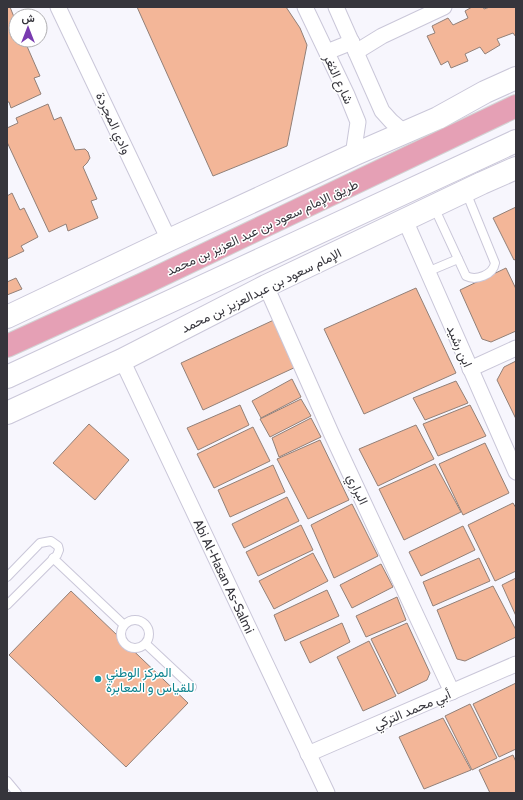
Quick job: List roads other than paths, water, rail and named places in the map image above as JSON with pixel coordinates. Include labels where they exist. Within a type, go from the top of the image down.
[{"type":"main road","points":[[7,317],[169,240],[438,118],[485,92],[516,78]]},
{"type":"main road","points":[[438,118],[464,112],[516,92]]},
{"type":"main road","name":"طريق الإمام سعود بن عبد العزيز بن محمد","points":[[7,346],[144,284],[516,106]]},
{"type":"main road","points":[[8,377],[516,141]]},
{"type":"main road","points":[[474,187],[516,157]]},
{"type":"main road","name":"الإمام سعود بن عبدالعزيز بن محمد","points":[[7,412],[122,360],[266,286],[516,168]]},
{"type":"main road","points":[[8,377],[114,341],[266,286]]},
{"type":"street","name":"وادي المجردة","points":[[58,7],[169,240]]},
{"type":"street","name":"شارع الثغر","points":[[305,7],[347,95],[358,122],[354,155]]},
{"type":"street","name":"شارع الثغر","points":[[336,7],[382,111],[391,122],[405,133]]},
{"type":"street","points":[[327,52],[354,47],[382,36],[444,7]]},
{"type":"street","name":"ابن رشيد","points":[[405,220],[516,472]]},
{"type":"street","name":"البراري","points":[[266,286],[332,435],[452,692]]},
{"type":"street","points":[[470,369],[516,348]]},
{"type":"street","name":"Abi Al-Hasan As-Salmi","points":[[122,360],[326,793]]},
{"type":"street","name":"أبي محمد التركي","points":[[308,754],[516,664]]},
{"type":"lane","points":[[434,206],[466,276],[476,278],[492,272],[495,263],[474,187]]},
{"type":"lane","points":[[428,272],[458,259]]},
{"type":"lane","points":[[7,577],[40,543],[51,541],[58,546],[59,550],[53,558],[7,605]]},
{"type":"lane","points":[[53,558],[124,625]]},
{"type":"lane","points":[[135,619],[143,622],[148,628],[150,636],[146,644],[139,648],[131,648],[124,644],[120,636],[121,628],[124,625],[135,619]]},
{"type":"lane","points":[[146,644],[192,687]]},
{"type":"lane","points":[[7,781],[17,793]]},
{"type":"place","name":"المركز الوطني للقياس و المعابرة","points":[[98,679]]}]
